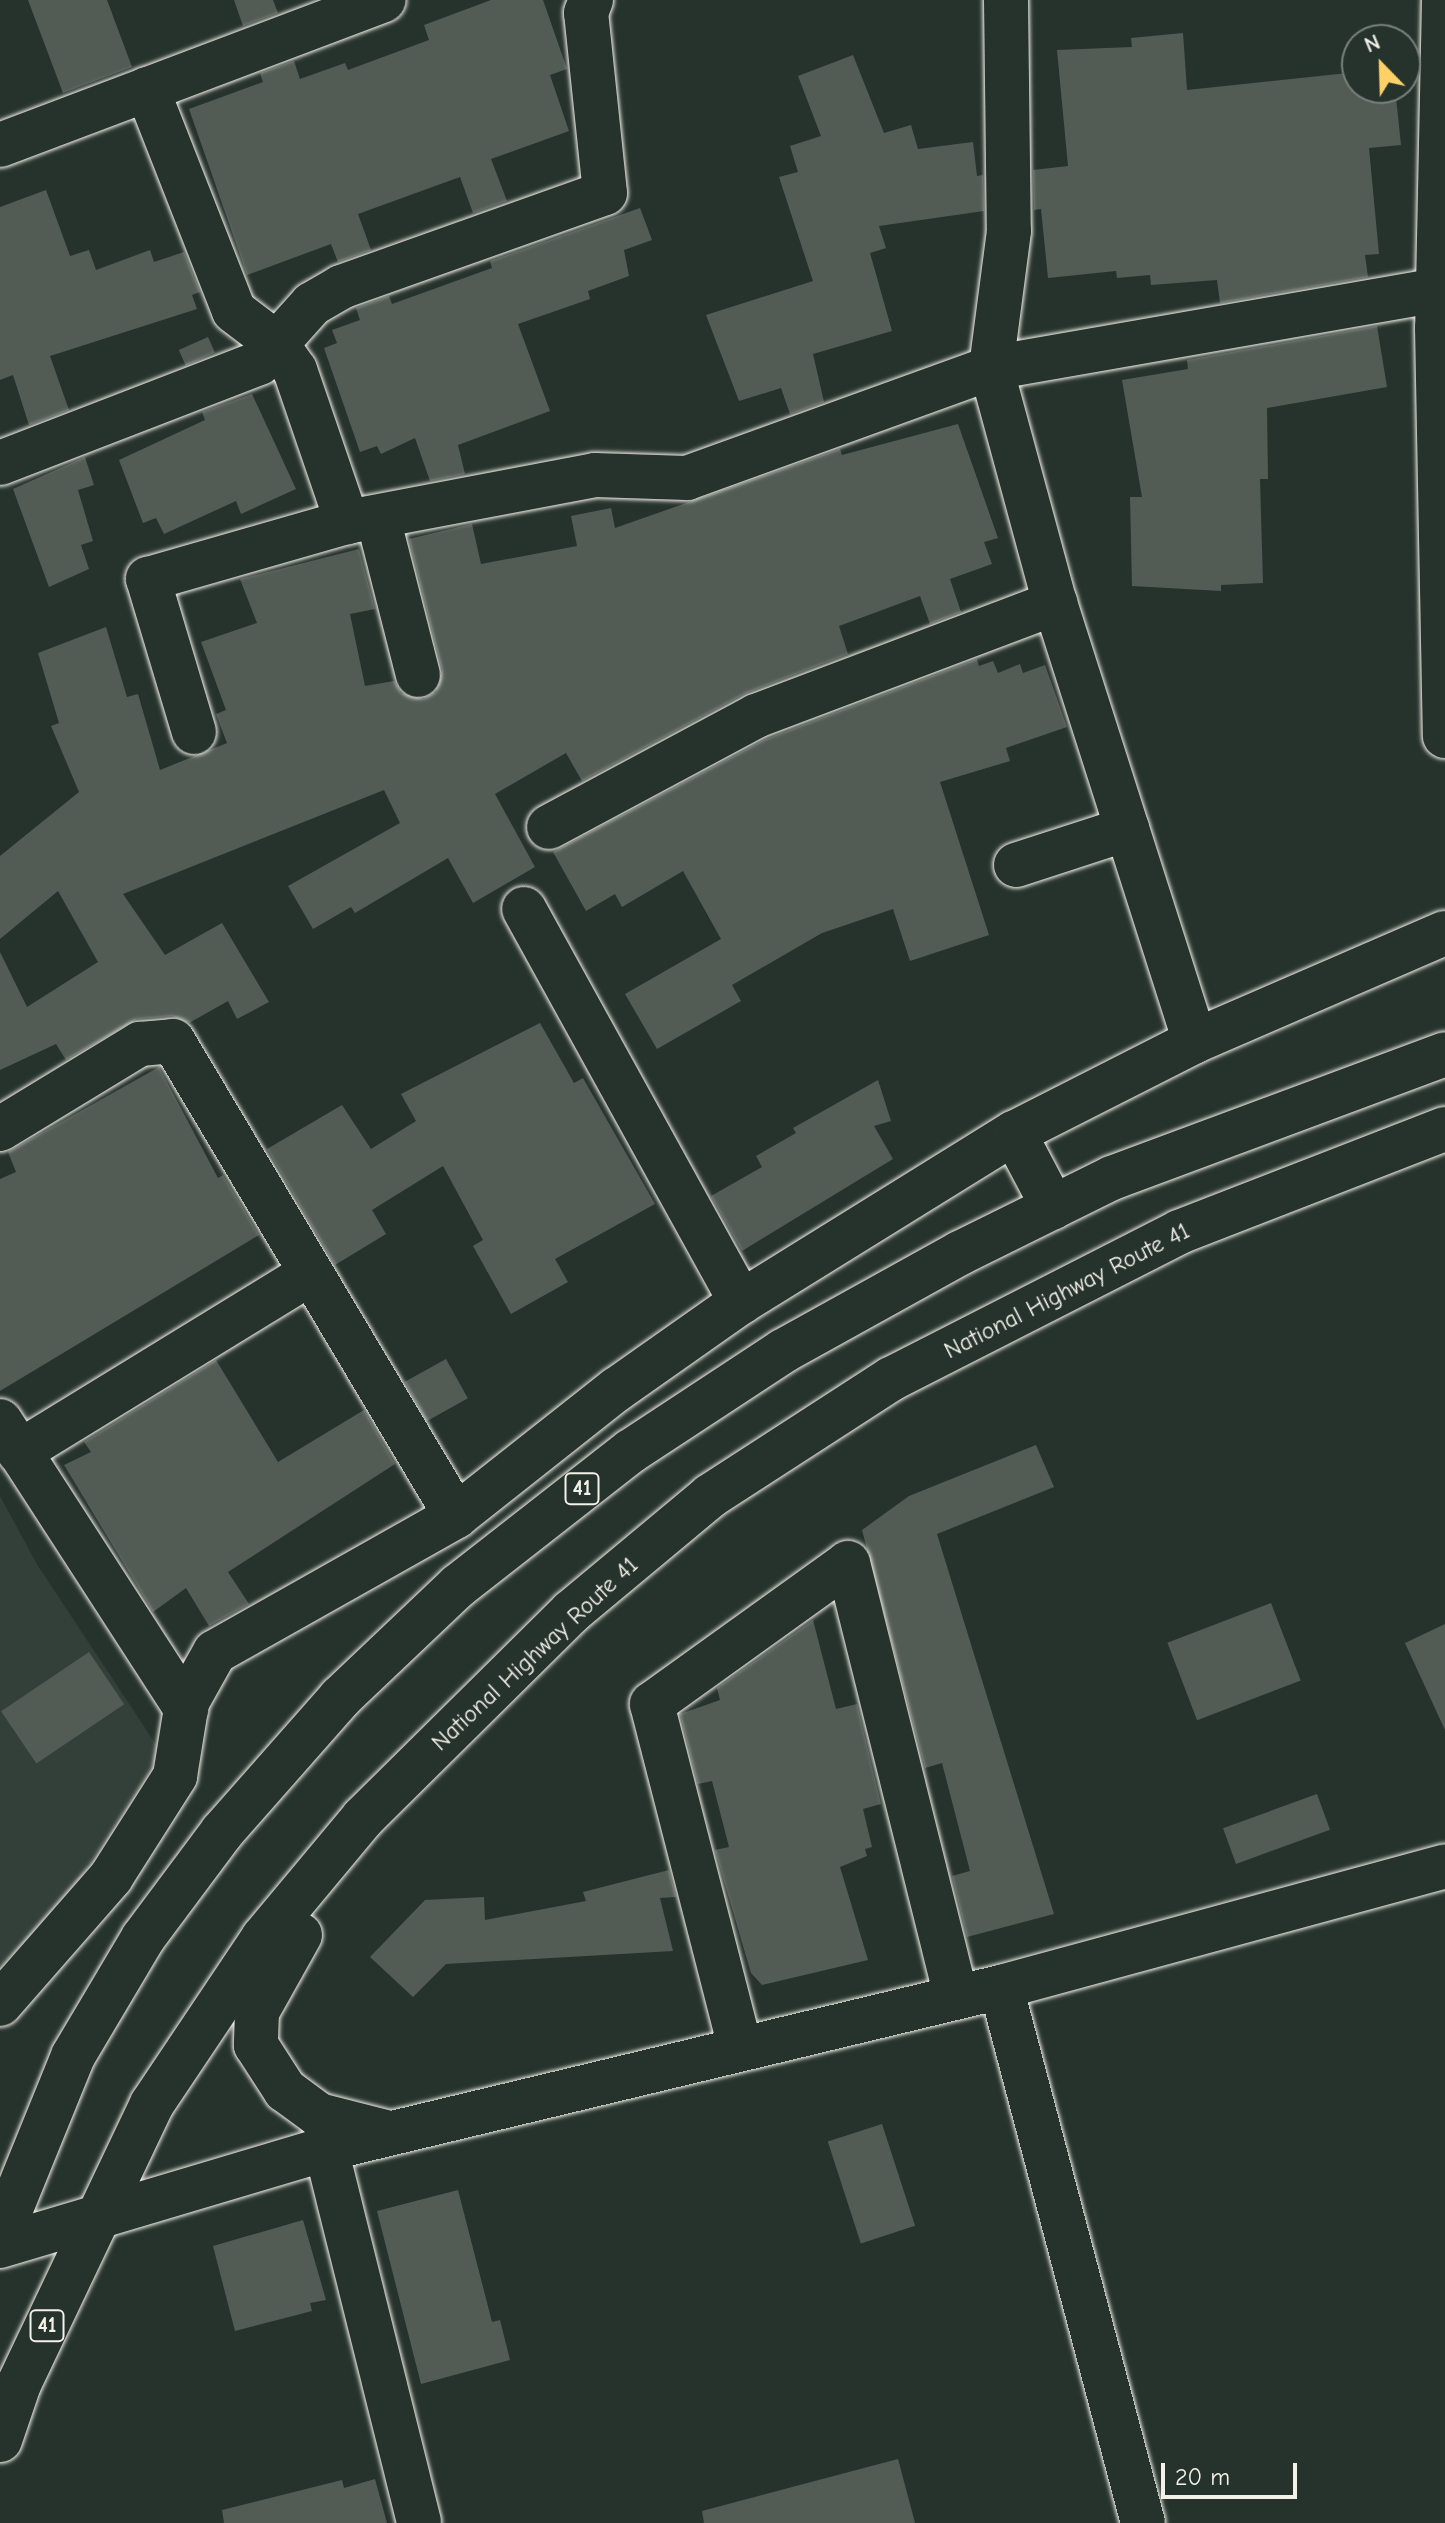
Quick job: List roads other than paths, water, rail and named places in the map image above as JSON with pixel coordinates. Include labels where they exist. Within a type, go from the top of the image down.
[{"type":"main road","points":[[0,145],[384,0]]},
{"type":"main road","points":[[0,463],[259,363],[312,304],[341,287],[605,193],[586,13],[591,0]]},
{"type":"main road","points":[[1006,0],[1009,231],[991,368],[1055,603],[1195,1041]]},
{"type":"main road","points":[[1444,0],[1438,290],[1445,736]]},
{"type":"main road","points":[[147,89],[223,290],[234,311],[276,343],[295,370],[363,520],[418,675]]},
{"type":"main road","points":[[194,732],[148,579],[363,520],[595,475],[687,478],[991,368],[1438,290]]},
{"type":"main road","points":[[549,827],[756,716],[1055,603]]},
{"type":"main road","points":[[1016,865],[1127,829]]},
{"type":"main road","points":[[524,909],[741,1302]]},
{"type":"main road","points":[[0,2004],[119,1865],[175,1776],[186,1709],[215,1652],[456,1516],[617,1389],[741,1302],[1014,1133],[1195,1041],[1445,933]]},
{"type":"main road","points":[[0,1129],[140,1044],[173,1041],[456,1516]]},
{"type":"main road","name":"41","points":[[0,2236],[73,2056],[143,1938],[222,1832],[340,1698],[458,1586],[631,1451],[783,1351],[1112,1178],[1441,1055]]},
{"type":"main road","name":"National Highway Route 41","points":[[0,2440],[19,2384],[152,2104],[263,1938],[399,1784],[571,1612],[710,1496],[891,1379],[1179,1232],[1445,1129]]},
{"type":"main road","points":[[1014,1133],[1053,1207]]},
{"type":"main road","points":[[186,1709],[10,1437],[311,1273]]},
{"type":"main road","points":[[740,2047],[652,1704],[848,1563],[956,1997]]},
{"type":"main road","points":[[389,2133],[319,2115],[285,2090],[256,2045],[257,2012],[279,1963],[383,1824],[399,1784]]},
{"type":"main road","points":[[0,2246],[326,2149],[740,2047],[1001,1987],[1445,1866]]},
{"type":"main road","points":[[1001,1987],[1143,2523]]},
{"type":"main road","points":[[326,2149],[419,2523]]}]
